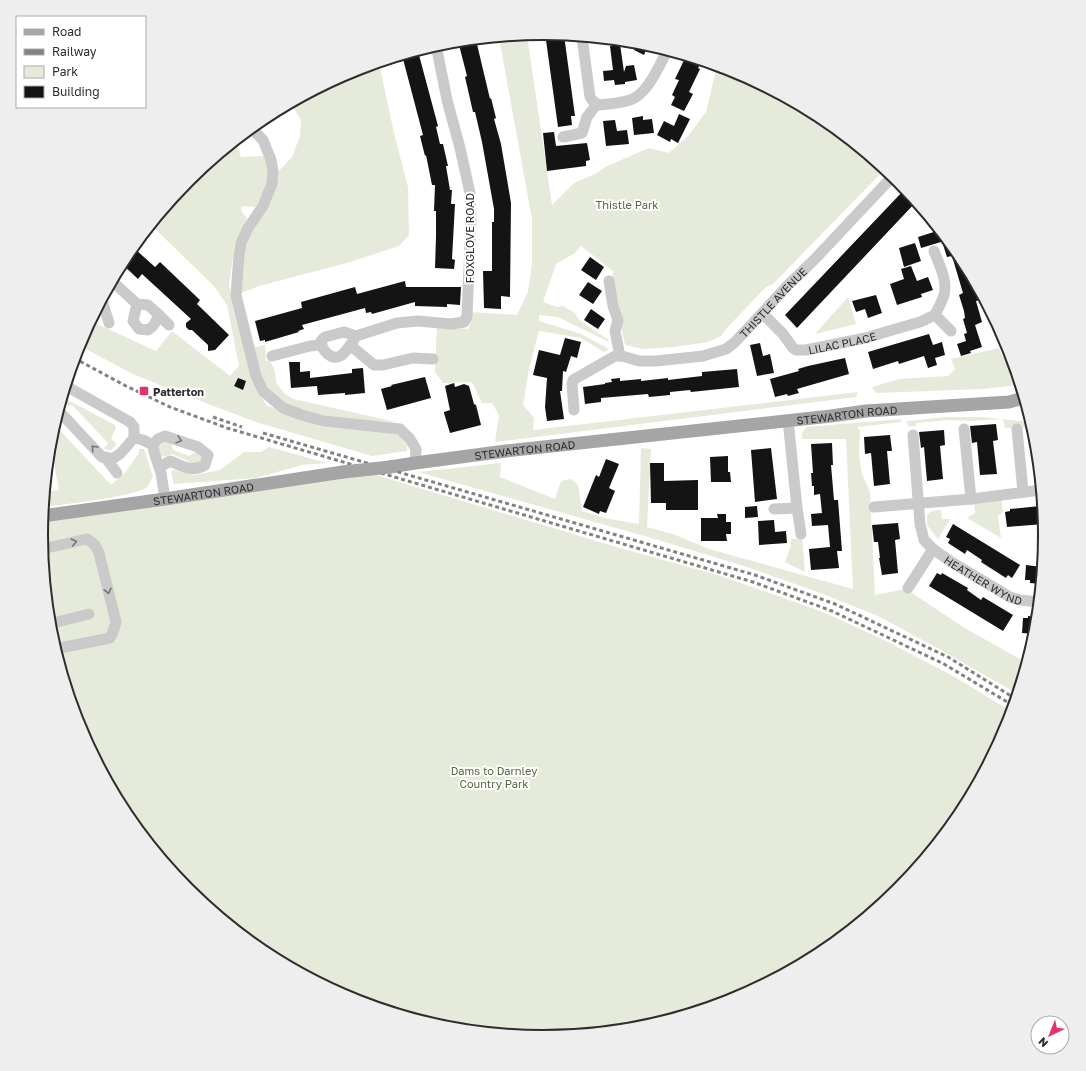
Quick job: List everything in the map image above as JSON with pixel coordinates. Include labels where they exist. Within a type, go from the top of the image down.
[{"type":"main road","name":"STEWARTON ROAD","points":[[49,515],[343,472],[506,451],[866,411],[1009,402],[1019,399]]},
{"type":"main road","name":"STEWARTON ROAD","points":[[1009,402],[1021,404]]},
{"type":"street","points":[[583,42],[590,97],[593,102],[599,105],[635,98],[647,86],[664,55]]},
{"type":"street","name":"FOXGLOVE ROAD","points":[[353,340],[344,332],[325,337],[321,341],[321,345],[325,352],[337,357],[342,354],[353,340],[397,323],[418,321],[446,324],[464,322],[467,316],[471,219],[470,193],[447,100],[437,52]]},
{"type":"street","points":[[563,137],[582,133],[587,117],[597,104]]},
{"type":"street","points":[[255,132],[263,140],[271,160],[273,171],[272,184],[263,206],[248,228],[241,243],[236,295],[256,376],[263,391],[283,408],[323,421],[400,429],[410,439],[416,449],[415,463]]},
{"type":"street","name":"THISTLE AVENUE","points":[[620,356],[639,361],[656,361],[703,356],[726,349],[734,343],[889,181]]},
{"type":"street","points":[[934,251],[941,269],[945,287],[944,294],[935,315],[951,331]]},
{"type":"street","points":[[574,410],[573,380],[593,370],[615,356],[620,356],[615,331],[618,320],[613,306],[609,281]]},
{"type":"street","points":[[116,285],[137,304],[148,305],[169,325]]},
{"type":"street","points":[[137,304],[133,321],[140,329],[148,330],[153,327],[157,320],[158,314]]},
{"type":"street","points":[[104,307],[109,323]]},
{"type":"street","name":"LILAC PLACE","points":[[762,314],[783,334],[796,350],[806,350],[865,338],[920,322],[935,315]]},
{"type":"street","points":[[353,340],[374,365],[383,365],[413,358],[433,359]]},
{"type":"street","points":[[272,356],[310,346],[321,345]]},
{"type":"street","points":[[62,415],[102,456],[106,458],[112,459],[120,454],[134,438],[134,427],[130,422],[70,388]]},
{"type":"street","points":[[788,420],[801,534]]},
{"type":"street","points":[[964,429],[971,499]]},
{"type":"street","points":[[1017,429],[1024,492]]},
{"type":"street","name":"HEATHER WYND","points":[[913,435],[918,504],[921,531],[924,540],[933,549],[953,563],[1010,596],[1020,600],[1034,601]]},
{"type":"street","points":[[160,467],[170,461],[190,469],[198,469],[205,466],[208,455],[198,446],[165,436],[158,439],[153,445],[160,467],[165,499]]},
{"type":"street","points":[[134,438],[143,440],[153,445]]},
{"type":"street","points":[[106,458],[117,474]]},
{"type":"street","points":[[874,507],[971,499],[1036,491]]},
{"type":"street","points":[[774,509],[797,508]]},
{"type":"street","points":[[48,547],[87,539],[95,545],[99,554],[116,622],[110,638],[60,648]]},
{"type":"street","name":"HEATHER WYND","points":[[908,588],[933,549]]},
{"type":"street","points":[[55,622],[89,614]]},
{"type":"green space","name":"Thistle Park","points":[[528,40],[552,205],[574,183],[597,173],[605,167],[649,148],[669,153],[689,135],[706,112],[716,71],[762,91],[791,106],[845,142],[881,173],[773,284],[766,287],[721,336],[708,342],[674,347],[643,349],[625,345],[612,286],[613,271],[581,246],[575,253],[556,264],[543,302],[557,307],[563,306],[575,313],[578,319],[610,341],[607,341],[558,317],[539,315],[539,321],[581,334],[609,349],[604,352],[581,338],[539,331],[529,369],[523,405],[534,418],[533,430],[858,392],[856,397],[495,442],[499,415],[492,403],[482,403],[472,382],[443,383],[435,372],[437,325],[469,329],[470,312],[517,315],[528,292],[532,263],[532,219],[500,42]]},
{"type":"green space","points":[[380,68],[394,133],[408,187],[409,235],[399,246],[347,263],[259,286],[241,293],[242,260],[246,241],[275,175],[292,157],[300,136],[301,120],[293,107],[295,106],[324,91]]},
{"type":"green space","points":[[237,146],[241,157],[263,156],[269,168],[266,189],[256,207],[242,206],[241,211],[247,218],[235,243],[229,285],[255,384],[266,405],[322,427],[397,433],[407,445],[407,451],[372,456],[259,423],[133,374],[84,348],[96,323],[156,351],[172,331],[230,376],[239,366],[227,305],[214,286],[154,228],[170,209],[193,185]]},
{"type":"green space","points":[[848,297],[856,324],[815,334]]},
{"type":"green space","points":[[265,345],[266,361],[270,360],[275,372],[276,382],[284,393],[293,399],[396,422],[345,421],[293,410],[265,388],[255,353],[255,347]]},
{"type":"green space","points":[[999,348],[1003,357],[1005,357],[1015,386],[982,389],[876,393],[872,387],[899,379],[948,376],[955,369],[951,359]]},
{"type":"green space","points":[[66,399],[115,425],[116,428],[111,439],[117,444],[111,450],[103,449],[108,443],[72,405],[68,406],[65,403]]},
{"type":"green space","points":[[946,417],[982,417],[1002,419],[970,421],[948,420],[916,423],[916,426],[908,426],[907,421]]},
{"type":"green space","points":[[901,419],[901,422],[857,427],[860,431],[859,455],[862,474],[870,492],[875,595],[906,589],[963,627],[1023,661],[1013,691],[878,616],[823,594],[747,567],[655,539],[418,472],[501,463],[500,477],[555,499],[561,481],[571,479],[578,485],[582,511],[604,518],[639,524],[641,448],[651,449],[647,527],[673,534],[709,549],[853,589],[846,439],[802,439],[802,432],[807,427]]},
{"type":"green space","points":[[1003,419],[1025,421],[1026,427],[1005,428]]},
{"type":"green space","points":[[59,429],[111,485],[125,473],[139,453],[139,449],[144,449],[153,476],[147,487],[130,494],[49,506],[50,491],[59,490],[54,461]]},
{"type":"green space","points":[[165,442],[171,443],[173,450],[189,456],[196,452],[202,456],[203,462],[192,466],[188,461],[172,454],[164,457],[160,455],[158,448]]},
{"type":"green space","points":[[269,447],[327,463],[302,465],[256,478],[174,484],[171,473],[173,470],[195,475],[220,470],[244,452],[261,452]]},
{"type":"green space","name":"Dams to Darnley Country Park","points":[[359,470],[620,548],[721,576],[823,612],[884,640],[955,677],[1007,709],[987,755],[972,783],[955,811],[916,862],[870,908],[845,929],[791,965],[762,980],[702,1005],[671,1014],[608,1027],[543,1031],[511,1030],[478,1027],[446,1021],[384,1005],[324,980],[295,965],[241,929],[216,908],[170,862],[150,837],[131,811],[99,755],[85,725],[64,664],[52,600],[49,568],[49,515]]},
{"type":"green space","points":[[1001,498],[1003,512],[998,516],[1001,538],[967,518],[975,513],[974,501]]},
{"type":"green space","points":[[941,510],[942,519],[950,519],[938,539],[927,525],[927,515],[931,511]]},
{"type":"green space","points":[[802,538],[805,572],[785,562],[791,545],[791,539]]},
{"type":"building","points":[[546,40],[565,41],[575,116],[571,116],[572,125],[558,127]]},
{"type":"building","points":[[477,44],[496,118],[494,119],[501,144],[511,203],[510,297],[501,296],[501,309],[484,308],[483,271],[492,271],[492,222],[494,222],[494,209],[482,142],[465,77],[467,76],[460,47]]},
{"type":"building","points":[[610,46],[620,46],[624,72],[626,66],[634,65],[637,80],[625,82],[625,84],[615,85],[614,80],[604,81],[603,71],[613,70]]},
{"type":"building","points":[[634,49],[646,51],[644,55]]},
{"type":"building","points":[[419,56],[438,126],[436,127],[440,144],[443,144],[448,166],[446,166],[450,190],[452,190],[451,204],[455,204],[452,259],[455,260],[454,269],[435,268],[435,185],[432,185],[426,155],[425,156],[420,136],[423,135],[403,60]]},
{"type":"building","points":[[684,61],[700,65],[698,68],[700,69],[689,92],[693,94],[684,111],[671,105],[675,97],[672,95],[679,80],[675,79]]},
{"type":"building","points":[[679,114],[690,119],[678,143],[671,139],[670,142],[657,135],[664,121],[674,126]]},
{"type":"building","points":[[643,116],[643,120],[652,119],[654,133],[634,135],[632,118]]},
{"type":"building","points":[[615,120],[617,131],[627,130],[629,144],[606,146],[603,121]]},
{"type":"building","points":[[554,132],[556,146],[587,143],[590,160],[586,161],[586,166],[547,171],[543,133]]},
{"type":"building","points":[[901,193],[913,206],[797,328],[785,315]]},
{"type":"building","points":[[934,232],[941,242],[921,248],[918,237]]},
{"type":"building","points":[[915,243],[921,261],[904,267],[899,248]]},
{"type":"building","points":[[942,243],[955,260],[979,300],[976,301],[982,322],[975,325],[982,347],[961,356],[957,344],[966,341],[964,334],[967,333],[963,319],[965,318],[964,311],[959,295],[963,293],[952,256],[947,257]]},
{"type":"building","points":[[137,251],[155,267],[160,262],[200,300],[197,304],[229,335],[215,350],[208,351],[208,345],[192,330],[189,330],[186,327],[186,323],[191,319],[142,274],[138,279],[126,268]]},
{"type":"building","points":[[590,257],[604,267],[596,280],[581,270]]},
{"type":"building","points":[[911,266],[917,281],[928,277],[933,290],[921,294],[922,297],[897,305],[890,284],[904,279],[901,269]]},
{"type":"building","points":[[405,281],[406,287],[461,287],[460,305],[447,304],[447,307],[415,306],[415,302],[372,314],[371,312],[366,313],[365,308],[302,325],[304,329],[298,331],[299,332],[265,342],[265,340],[260,341],[255,321],[302,308],[301,302],[355,287],[357,294]]},
{"type":"building","points":[[588,282],[602,291],[593,304],[579,295]]},
{"type":"building","points":[[876,295],[882,313],[868,318],[865,309],[856,312],[852,301]]},
{"type":"building","points":[[591,309],[605,319],[598,329],[584,320]]},
{"type":"building","points":[[929,334],[933,345],[942,342],[945,355],[935,358],[937,365],[928,368],[924,356],[899,364],[898,361],[873,369],[868,352]]},
{"type":"building","points":[[565,338],[581,342],[577,358],[571,356],[566,372],[563,371],[562,391],[560,391],[564,419],[547,421],[545,407],[547,378],[533,375],[539,350],[560,355]]},
{"type":"building","points":[[760,343],[763,356],[770,354],[774,373],[757,376],[750,345]]},
{"type":"building","points":[[845,358],[849,374],[797,389],[799,393],[775,397],[770,379],[799,371],[798,369],[808,366]]},
{"type":"building","points":[[289,362],[300,362],[300,372],[310,371],[310,378],[352,373],[352,369],[363,368],[365,393],[318,395],[317,386],[291,388]]},
{"type":"building","points":[[737,369],[739,387],[691,392],[690,390],[670,392],[670,395],[649,397],[648,394],[601,398],[601,402],[585,404],[583,387],[612,382],[611,379],[620,378],[620,381],[641,379],[641,381],[668,378],[668,380],[702,376],[702,372]]},
{"type":"building","points":[[425,377],[431,398],[387,410],[381,389],[392,386],[391,385]]},
{"type":"building","points":[[238,378],[246,381],[243,390],[234,386]]},
{"type":"building","points":[[454,383],[455,387],[464,384],[469,386],[481,425],[450,433],[444,413],[450,410],[445,386]]},
{"type":"building","points":[[996,424],[998,440],[993,441],[997,474],[980,475],[977,442],[972,443],[970,426]]},
{"type":"building","points":[[944,430],[945,445],[940,446],[943,479],[927,481],[924,447],[921,448],[919,432]]},
{"type":"building","points":[[890,435],[892,451],[887,451],[890,484],[874,486],[871,453],[865,454],[864,437]]},
{"type":"building","points":[[832,443],[833,465],[831,465],[834,500],[838,500],[842,551],[837,551],[839,568],[811,570],[809,549],[830,547],[828,525],[812,526],[811,514],[822,513],[820,494],[814,495],[814,486],[812,486],[811,473],[813,473],[811,444]]},
{"type":"building","points":[[771,448],[777,499],[755,502],[751,450]]},
{"type":"building","points":[[728,456],[728,472],[730,472],[731,482],[711,482],[710,457]]},
{"type":"building","points":[[606,459],[619,464],[609,488],[615,491],[606,513],[600,511],[599,514],[583,507],[596,475],[599,477]]},
{"type":"building","points":[[650,463],[664,463],[664,481],[698,480],[698,510],[666,510],[666,503],[651,503]]},
{"type":"building","points":[[757,506],[758,517],[745,518],[745,507]]},
{"type":"building","points":[[1037,506],[1038,525],[1007,527],[1005,512],[1010,511],[1010,509]]},
{"type":"building","points":[[717,514],[726,514],[726,522],[731,522],[731,534],[726,534],[727,541],[701,541],[701,518],[718,518]]},
{"type":"building","points":[[774,520],[775,532],[786,531],[787,543],[759,545],[758,521]]},
{"type":"building","points":[[898,523],[900,539],[895,540],[898,573],[882,575],[878,542],[874,542],[872,525]]},
{"type":"building","points":[[953,524],[1020,565],[1012,578],[1008,575],[1006,578],[981,562],[982,560],[967,550],[965,554],[948,543],[950,539],[946,537]]},
{"type":"building","points":[[1026,565],[1037,566],[1036,584],[1030,583],[1030,580],[1025,580]]},
{"type":"building","points":[[937,573],[941,575],[942,573],[968,588],[967,590],[981,600],[983,597],[1013,615],[1003,631],[929,586]]},
{"type":"building","points":[[1028,616],[1031,616],[1029,633],[1022,633],[1023,618],[1028,618]]},
{"type":"railway","points":[[80,361],[126,386],[170,407],[227,428],[753,582],[832,611],[944,664],[1009,703]]},
{"type":"railway","points":[[213,417],[242,427]]},
{"type":"railway","points":[[263,433],[755,575],[835,604],[948,657],[1012,696]]},
{"type":"place","name":"Patterton","points":[[144,391]]}]
